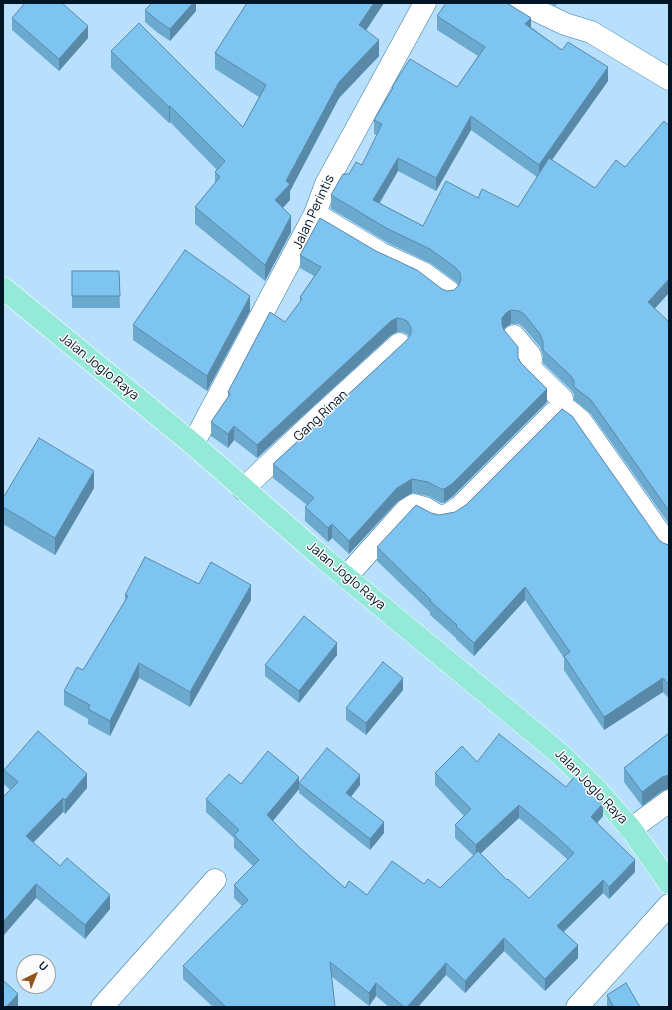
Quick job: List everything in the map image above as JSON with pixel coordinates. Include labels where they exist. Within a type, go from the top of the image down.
[{"type":"main road","name":"Jalan Joglo Raya","points":[[3,288],[193,444],[346,577],[560,754],[596,789],[631,829],[669,883]]},
{"type":"street","name":"Jalan Perintis","points":[[193,444],[315,214],[326,184],[425,3]]},
{"type":"street","points":[[521,3],[565,24],[591,32],[669,79]]},
{"type":"street","points":[[315,214],[382,254],[423,273],[450,292]]},
{"type":"street","points":[[514,336],[532,359],[530,368],[562,399],[560,410]]},
{"type":"street","name":"Gang Rinan","points":[[243,489],[318,418],[400,344]]},
{"type":"street","points":[[346,577],[406,510],[414,505],[425,508],[438,516],[448,515],[460,507],[554,413],[560,410],[569,411],[580,421],[669,546]]},
{"type":"street","points":[[631,829],[669,801]]},
{"type":"street","points":[[102,1007],[215,880]]},
{"type":"street","points":[[577,1007],[669,905]]},
{"type":"building","points":[[25,3],[62,3],[88,26],[59,59],[12,18]]},
{"type":"building","points":[[152,3],[193,3],[170,29],[145,10]]},
{"type":"building","points":[[247,3],[374,3],[359,25],[379,40],[339,82],[286,181],[290,184],[275,200],[291,216],[265,265],[195,207],[220,177],[215,172],[225,161],[170,106],[169,107],[111,51],[139,23],[243,127],[266,85],[215,53]]},
{"type":"building","points":[[446,3],[507,3],[531,18],[525,24],[562,50],[568,42],[608,67],[539,165],[471,116],[436,178],[398,158],[373,200],[423,226],[446,181],[478,198],[482,189],[518,207],[549,158],[595,188],[616,160],[625,167],[664,121],[669,126],[669,279],[648,302],[669,322],[669,511],[591,400],[574,387],[574,381],[571,376],[543,350],[543,342],[540,334],[524,314],[519,311],[511,310],[506,313],[502,318],[502,325],[504,330],[518,347],[518,358],[521,363],[547,389],[452,484],[444,489],[441,489],[428,482],[412,479],[397,488],[349,541],[332,524],[328,528],[305,507],[314,498],[273,464],[407,340],[411,334],[411,328],[408,322],[397,318],[391,321],[257,445],[234,426],[228,434],[211,422],[230,394],[228,392],[270,312],[285,322],[302,299],[300,297],[321,267],[300,255],[320,218],[376,251],[417,270],[442,289],[447,291],[454,290],[459,285],[461,279],[460,273],[456,268],[430,249],[388,229],[331,195],[343,174],[349,174],[356,162],[362,165],[382,124],[374,120],[393,88],[392,87],[410,59],[457,87],[485,47],[437,16]]},
{"type":"building","points":[[185,250],[250,296],[207,376],[133,325]]},
{"type":"building","points":[[72,271],[119,271],[120,296],[72,296]]},
{"type":"building","points":[[562,409],[572,416],[659,540],[669,545],[669,685],[663,678],[604,717],[564,656],[570,652],[525,587],[474,643],[377,547],[416,505],[431,513],[439,515],[455,512],[467,504]]},
{"type":"building","points":[[39,438],[94,471],[55,538],[3,507],[3,498]]},
{"type":"building","points":[[145,557],[199,584],[211,562],[251,585],[190,692],[139,663],[110,721],[88,709],[90,705],[64,691],[77,667],[83,670],[128,596],[125,595]]},
{"type":"building","points":[[304,616],[337,643],[299,691],[265,665]]},
{"type":"building","points":[[383,662],[403,678],[366,723],[346,708]]},
{"type":"building","points":[[38,731],[87,774],[65,800],[63,798],[26,836],[60,866],[67,858],[110,895],[85,925],[36,884],[3,922],[3,797],[18,782],[4,770]]},
{"type":"building","points":[[669,733],[669,775],[662,777],[642,792],[624,768]]},
{"type":"building","points":[[499,734],[566,787],[576,775],[603,803],[591,817],[635,860],[609,887],[603,880],[557,926],[578,945],[545,979],[504,938],[465,981],[446,963],[407,1007],[404,1007],[376,983],[369,993],[330,962],[335,1007],[226,1007],[183,966],[248,900],[234,885],[259,860],[234,835],[239,830],[206,799],[229,774],[241,784],[268,751],[299,777],[267,815],[300,848],[345,888],[349,881],[367,895],[392,861],[424,884],[428,879],[440,888],[478,851],[507,880],[508,879],[529,898],[574,853],[519,805],[476,845],[455,825],[471,809],[435,773],[462,746],[477,762]]},
{"type":"building","points":[[327,748],[360,775],[346,793],[384,822],[370,839],[299,783]]},
{"type":"building","points":[[3,980],[16,992],[16,994],[18,994],[6,1007],[3,1007]]},
{"type":"building","points":[[626,983],[640,1007],[611,1007],[613,1006],[607,995]]}]
